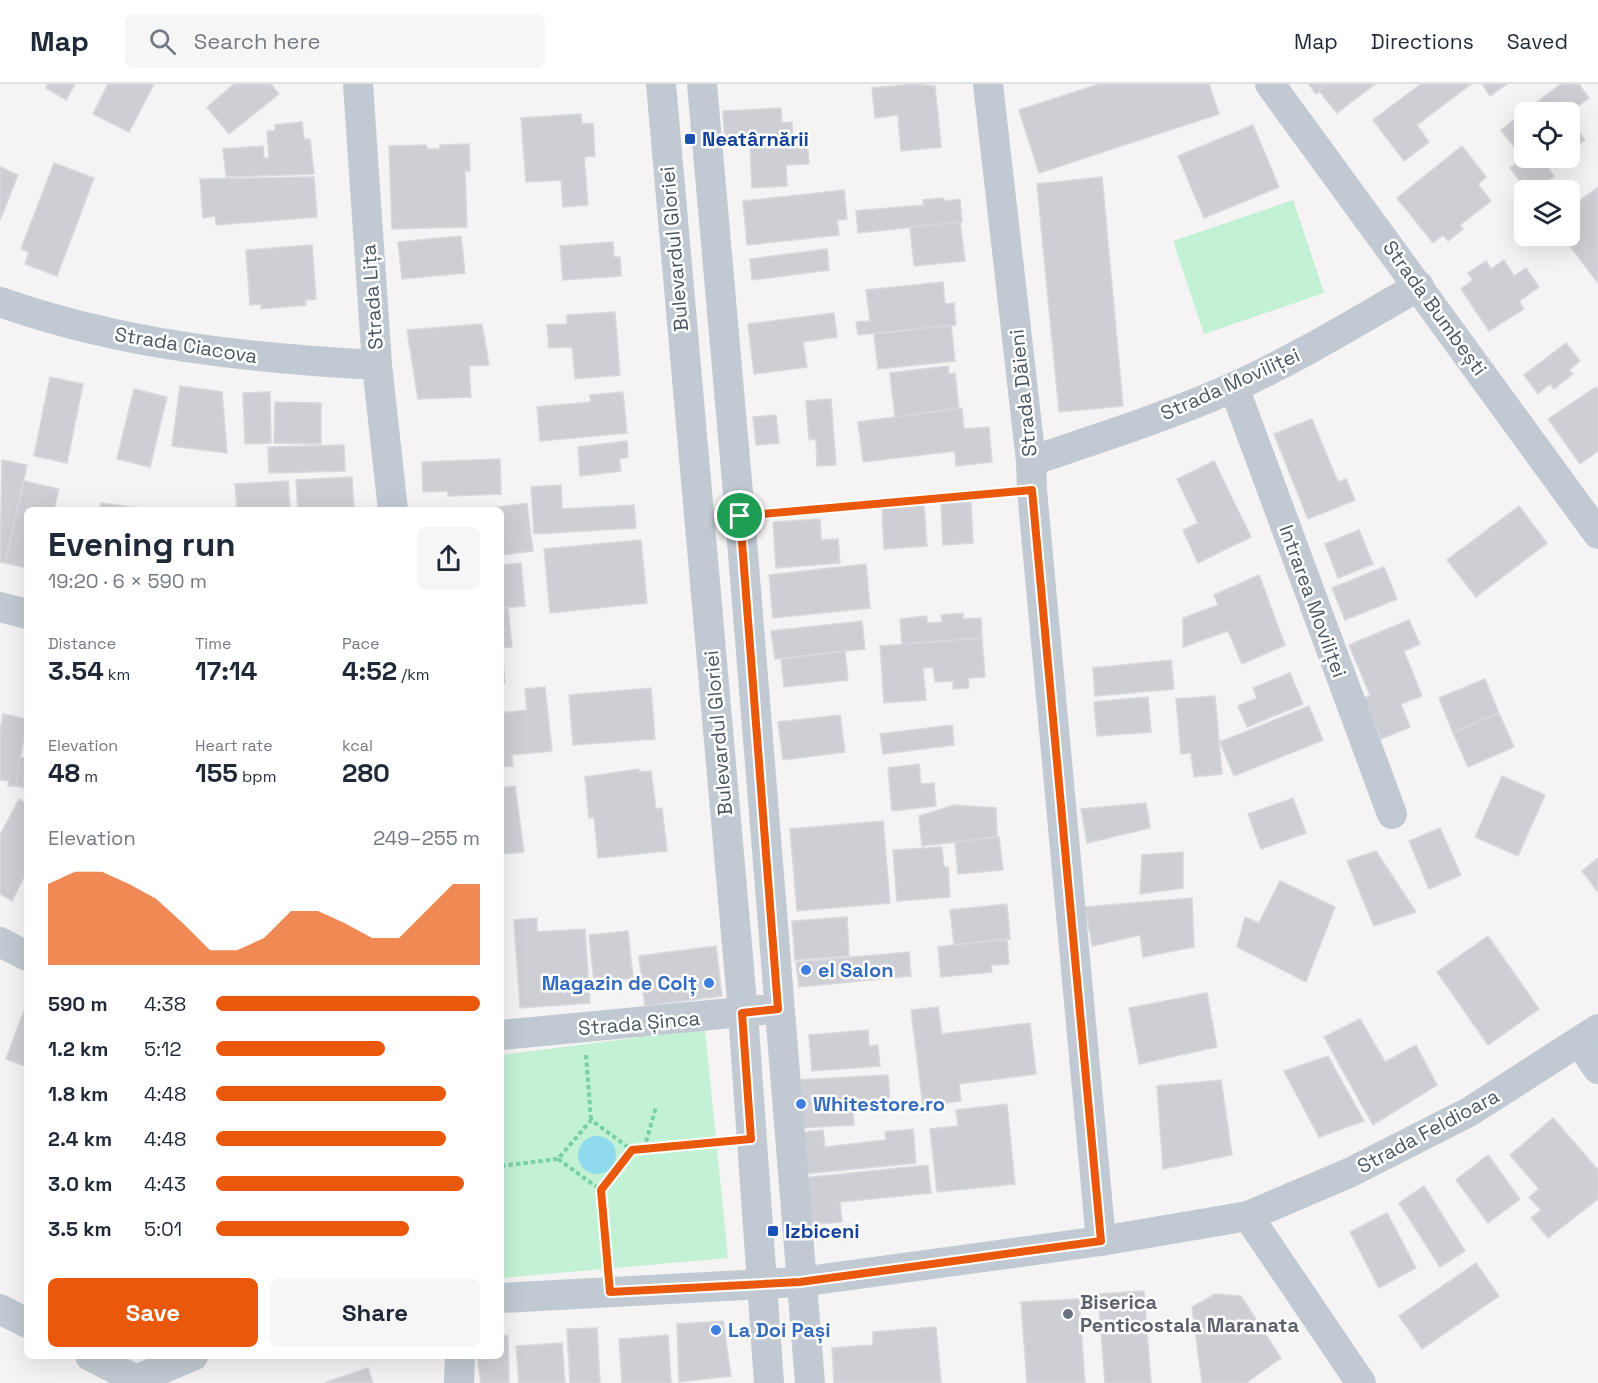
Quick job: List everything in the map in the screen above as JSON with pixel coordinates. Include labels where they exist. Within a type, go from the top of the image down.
[{"type":"street","name":"Strada Lița","points":[[358,84],[377,365],[393,507]]},
{"type":"street","name":"Bulevardul Gloriei","points":[[661,84],[742,1013],[769,1383]]},
{"type":"street","name":"Bulevardul Gloriei","points":[[702,84],[740,516],[800,1282],[810,1383]]},
{"type":"street","name":"Strada Dăieni","points":[[988,84],[1031,461],[1101,1241]]},
{"type":"street","name":"Strada Bumbești","points":[[1270,84],[1598,534]]},
{"type":"street","name":"Strada Moviliței","points":[[1031,461],[1234,387],[1319,344],[1419,286]]},
{"type":"street","name":"Strada Ciacova","points":[[0,302],[54,321],[150,343],[243,356],[377,365]]},
{"type":"street","name":"Intrarea Moviliței","points":[[1234,387],[1392,814]]},
{"type":"street","points":[[0,607],[24,613]]},
{"type":"street","points":[[0,942],[24,954]]},
{"type":"street","name":"Strada Șinca","points":[[504,1035],[778,1009]]},
{"type":"street","name":"Strada Feldioara","points":[[504,1298],[800,1282],[1101,1241],[1248,1216],[1349,1173],[1469,1112],[1589,1036]]},
{"type":"street","points":[[1589,1036],[1598,1069]]},
{"type":"street","points":[[1248,1216],[1361,1383]]},
{"type":"street","points":[[0,1309],[24,1321]]},
{"type":"street","points":[[95,1359],[131,1381],[186,1359]]},
{"type":"street","points":[[459,1383],[460,1359]]},
{"type":"path","points":[[740,516],[1032,490]]},
{"type":"path","points":[[504,1166],[558,1159],[591,1120],[583,1028]]},
{"type":"path","points":[[644,1149],[656,1107]]},
{"type":"path","points":[[591,1120],[632,1150],[751,1139]]},
{"type":"path","points":[[610,1292],[601,1190],[632,1150]]},
{"type":"path","points":[[558,1159],[601,1190]]},
{"type":"green space","points":[[1293,200],[1324,293],[1204,334],[1173,241]]},
{"type":"green space","points":[[705,1029],[728,1258],[504,1278],[504,1055]]},
{"type":"water","points":[[597,1136],[611,1141],[616,1155],[611,1169],[597,1174],[583,1169],[578,1155],[583,1141]]},
{"type":"building","points":[[48,84],[75,84],[66,100],[46,88]]},
{"type":"building","points":[[108,84],[154,84],[129,132],[93,114]]},
{"type":"building","points":[[234,84],[271,84],[279,94],[229,134],[207,107]]},
{"type":"building","points":[[914,84],[935,86],[941,147],[901,151],[898,115],[875,118],[872,88]]},
{"type":"building","points":[[1099,84],[1209,84],[1219,114],[1039,173],[1019,110]]},
{"type":"building","points":[[1308,84],[1329,84],[1316,94]]},
{"type":"building","points":[[1329,84],[1375,84],[1337,113],[1319,91]]},
{"type":"building","points":[[1421,84],[1471,84],[1417,125],[1429,142],[1404,161],[1373,120]]},
{"type":"building","points":[[1482,84],[1507,84],[1490,96]]},
{"type":"building","points":[[1561,84],[1579,84],[1589,98],[1580,105],[1580,102],[1537,102]]},
{"type":"building","points":[[781,108],[782,123],[792,122],[793,137],[807,136],[809,164],[786,165],[787,186],[752,188],[750,144],[725,145],[723,111]]},
{"type":"building","points":[[581,114],[582,124],[593,123],[595,156],[584,157],[588,205],[563,207],[561,180],[526,182],[521,118]]},
{"type":"building","points":[[1514,120],[1514,147],[1501,130]]},
{"type":"building","points":[[302,122],[304,139],[310,139],[314,174],[226,177],[223,149],[263,146],[264,158],[269,158],[267,131],[275,131],[275,125]]},
{"type":"building","points":[[1253,125],[1279,187],[1204,218],[1178,156]]},
{"type":"building","points":[[1580,133],[1585,140],[1580,144]]},
{"type":"building","points":[[469,144],[470,171],[465,171],[467,227],[392,229],[389,146],[426,145],[427,149],[440,149],[440,145]]},
{"type":"building","points":[[1462,146],[1486,177],[1478,184],[1491,201],[1460,225],[1463,229],[1448,241],[1443,235],[1433,243],[1397,198]]},
{"type":"building","points":[[54,163],[94,178],[57,276],[25,264],[29,252],[21,249]]},
{"type":"building","points":[[1514,165],[1514,168],[1548,168],[1554,176],[1549,180],[1519,180],[1510,168]]},
{"type":"building","points":[[0,167],[18,175],[0,220]]},
{"type":"building","points":[[314,177],[317,217],[216,225],[215,216],[203,218],[200,179]]},
{"type":"building","points":[[1102,177],[1123,406],[1059,412],[1037,184]]},
{"type":"building","points":[[1598,187],[1598,283],[1570,246],[1580,246],[1580,201]]},
{"type":"building","points":[[844,190],[847,219],[837,220],[839,235],[747,245],[743,201]]},
{"type":"building","points":[[943,198],[944,201],[960,199],[962,222],[858,233],[856,211],[924,205],[923,200]]},
{"type":"building","points":[[960,222],[965,261],[914,266],[910,227]]},
{"type":"building","points":[[461,236],[465,273],[402,279],[398,242]]},
{"type":"building","points":[[613,242],[614,257],[620,257],[621,276],[563,280],[560,246]]},
{"type":"building","points":[[312,245],[316,299],[305,300],[306,305],[261,309],[261,304],[250,305],[246,250]]},
{"type":"building","points":[[827,249],[829,270],[752,280],[750,259]]},
{"type":"building","points":[[1504,260],[1514,276],[1526,268],[1539,287],[1519,301],[1524,309],[1489,331],[1461,289],[1473,280],[1468,273],[1486,261],[1491,269]]},
{"type":"building","points":[[943,282],[945,304],[954,303],[956,325],[858,335],[856,322],[870,321],[866,290]]},
{"type":"building","points":[[615,312],[620,375],[575,379],[572,347],[549,348],[547,325],[567,324],[567,315]]},
{"type":"building","points":[[834,313],[837,337],[803,342],[807,367],[754,374],[748,324]]},
{"type":"building","points":[[482,324],[489,365],[469,366],[471,397],[418,399],[407,330]]},
{"type":"building","points":[[951,325],[955,361],[878,369],[874,334]]},
{"type":"building","points":[[1566,343],[1580,361],[1569,370],[1573,374],[1554,389],[1550,384],[1538,394],[1524,375]]},
{"type":"building","points":[[948,366],[949,374],[955,373],[959,408],[895,418],[890,373]]},
{"type":"building","points":[[50,377],[83,384],[67,463],[34,456]]},
{"type":"building","points":[[180,386],[222,392],[227,453],[172,446]]},
{"type":"building","points":[[1596,387],[1598,390],[1598,451],[1580,464],[1548,419]]},
{"type":"building","points":[[134,389],[167,397],[150,467],[117,459]]},
{"type":"building","points":[[270,392],[271,443],[245,444],[243,393]]},
{"type":"building","points":[[623,392],[627,433],[540,441],[537,407],[591,402],[590,395]]},
{"type":"building","points":[[831,399],[836,465],[817,466],[816,439],[809,440],[806,401]]},
{"type":"building","points":[[275,402],[321,403],[321,444],[274,443]]},
{"type":"building","points":[[962,408],[964,429],[989,427],[992,462],[956,466],[955,451],[863,462],[858,422]]},
{"type":"building","points":[[776,415],[779,443],[756,445],[753,417]]},
{"type":"building","points":[[1312,419],[1338,482],[1346,479],[1355,500],[1308,519],[1274,434]]},
{"type":"building","points":[[627,441],[628,457],[619,459],[621,471],[580,476],[578,447]]},
{"type":"building","points":[[344,445],[345,471],[269,473],[268,447]]},
{"type":"building","points":[[500,459],[501,494],[448,496],[448,491],[423,492],[422,462]]},
{"type":"building","points":[[2,460],[27,465],[5,563],[0,562]]},
{"type":"building","points":[[1214,461],[1251,537],[1198,563],[1183,530],[1198,523],[1177,479]]},
{"type":"building","points":[[352,477],[354,507],[298,507],[296,480]]},
{"type":"building","points":[[24,481],[59,489],[55,507],[24,507],[24,567],[5,563]]},
{"type":"building","points":[[288,481],[290,507],[237,507],[235,484]]},
{"type":"building","points":[[561,485],[562,509],[634,505],[636,528],[534,534],[531,487]]},
{"type":"building","points":[[971,502],[973,543],[943,545],[941,503]]},
{"type":"building","points":[[101,503],[131,507],[100,507]]},
{"type":"building","points":[[527,503],[533,551],[504,555],[504,507],[500,507]]},
{"type":"building","points":[[924,505],[927,546],[884,549],[882,507]]},
{"type":"building","points":[[1519,506],[1547,543],[1476,597],[1447,560]]},
{"type":"building","points":[[820,519],[821,540],[838,539],[840,563],[776,568],[773,522]]},
{"type":"building","points":[[1359,530],[1373,564],[1338,578],[1325,544]]},
{"type":"building","points":[[641,540],[647,603],[550,613],[544,549]]},
{"type":"building","points":[[521,563],[525,606],[504,608],[504,565]]},
{"type":"building","points":[[866,564],[870,608],[773,618],[769,575]]},
{"type":"building","points":[[1384,567],[1397,599],[1345,620],[1332,588]]},
{"type":"building","points":[[1259,575],[1285,645],[1242,664],[1228,631],[1183,647],[1183,618],[1218,605],[1214,595]]},
{"type":"building","points":[[508,608],[512,647],[504,648],[504,609]]},
{"type":"building","points":[[963,613],[963,619],[981,618],[982,638],[902,644],[900,619],[927,616],[927,623],[942,622],[941,615]]},
{"type":"building","points":[[1409,620],[1420,644],[1404,651],[1422,696],[1401,704],[1410,727],[1381,739],[1364,698],[1370,695],[1349,645]]},
{"type":"building","points":[[862,621],[865,649],[775,659],[771,631]]},
{"type":"building","points":[[982,638],[985,677],[968,678],[969,688],[953,689],[953,681],[935,682],[933,667],[923,668],[926,700],[884,703],[880,646]]},
{"type":"building","points":[[845,651],[848,680],[784,687],[781,659]]},
{"type":"building","points":[[1171,660],[1174,689],[1095,696],[1093,668]]},
{"type":"building","points":[[1290,673],[1303,704],[1247,727],[1238,706],[1257,698],[1253,688]]},
{"type":"building","points":[[1485,679],[1499,713],[1453,733],[1439,698]]},
{"type":"building","points":[[545,687],[552,751],[512,755],[513,766],[504,767],[504,713],[527,710],[525,689]]},
{"type":"building","points":[[651,688],[655,739],[573,745],[569,695]]},
{"type":"building","points":[[1215,696],[1222,774],[1194,777],[1191,753],[1181,754],[1176,699]]},
{"type":"building","points":[[1148,697],[1151,732],[1097,736],[1094,702]]},
{"type":"building","points":[[1309,706],[1323,740],[1234,776],[1220,742]]},
{"type":"building","points":[[1499,713],[1514,747],[1468,767],[1453,733]]},
{"type":"building","points":[[3,714],[24,718],[24,737],[16,786],[8,786],[9,781],[0,780],[0,732]]},
{"type":"building","points":[[840,715],[845,752],[783,760],[778,722]]},
{"type":"building","points":[[952,725],[954,745],[883,754],[880,734]]},
{"type":"building","points":[[19,757],[24,758],[24,787],[16,786]]},
{"type":"building","points":[[919,764],[921,784],[934,783],[936,806],[892,811],[888,768]]},
{"type":"building","points":[[639,769],[639,772],[651,771],[656,809],[662,808],[667,851],[598,858],[594,817],[589,818],[585,777]]},
{"type":"building","points":[[1502,776],[1545,795],[1518,856],[1475,837]]},
{"type":"building","points":[[515,786],[524,852],[504,854],[504,788]]},
{"type":"building","points":[[1293,798],[1306,833],[1261,849],[1248,814]]},
{"type":"building","points":[[19,799],[24,802],[24,877],[12,901],[0,894],[0,835]]},
{"type":"building","points":[[1146,803],[1150,828],[1087,843],[1081,809]]},
{"type":"building","points":[[954,805],[996,808],[997,837],[922,846],[919,816]]},
{"type":"building","points":[[883,821],[890,903],[797,911],[790,829]]},
{"type":"building","points":[[1440,828],[1461,875],[1429,889],[1409,841]]},
{"type":"building","points":[[999,837],[1003,870],[958,874],[955,842]]},
{"type":"building","points":[[942,847],[944,867],[948,867],[950,897],[897,901],[893,850]]},
{"type":"building","points":[[1376,851],[1416,912],[1374,926],[1347,861]]},
{"type":"building","points":[[1183,852],[1183,888],[1140,894],[1142,855]]},
{"type":"building","points":[[1598,858],[1598,892],[1582,871]]},
{"type":"building","points":[[1280,881],[1335,907],[1306,982],[1237,947],[1245,917],[1259,923]]},
{"type":"building","points":[[1192,898],[1194,947],[1143,957],[1140,935],[1092,946],[1085,907]]},
{"type":"building","points":[[1007,904],[1010,939],[954,945],[950,910]]},
{"type":"building","points":[[847,917],[849,956],[795,960],[792,921]]},
{"type":"building","points":[[537,918],[537,932],[585,929],[590,1003],[520,1008],[514,920]]},
{"type":"building","points":[[628,931],[633,978],[594,982],[589,935]]},
{"type":"building","points":[[1488,936],[1539,1009],[1488,1045],[1437,972]]},
{"type":"building","points":[[1007,939],[1009,964],[991,965],[992,972],[941,977],[938,947]]},
{"type":"building","points":[[716,946],[722,996],[645,1006],[639,956]]},
{"type":"building","points":[[909,952],[911,976],[799,987],[796,962]]},
{"type":"building","points":[[1207,993],[1217,1047],[1139,1064],[1129,1008]]},
{"type":"building","points":[[938,1007],[942,1034],[1030,1023],[1036,1074],[959,1084],[961,1101],[923,1106],[911,1010]]},
{"type":"building","points":[[24,1010],[24,1066],[6,1059]]},
{"type":"building","points":[[1360,1019],[1385,1062],[1416,1045],[1437,1085],[1373,1125],[1324,1037]]},
{"type":"building","points":[[868,1030],[869,1046],[878,1045],[880,1066],[812,1071],[809,1035]]},
{"type":"building","points":[[1328,1056],[1364,1121],[1319,1137],[1284,1071]]},
{"type":"building","points":[[888,1075],[890,1102],[852,1104],[854,1125],[799,1128],[796,1080]]},
{"type":"building","points":[[1221,1080],[1232,1155],[1163,1169],[1157,1086]]},
{"type":"building","points":[[1007,1104],[1015,1184],[937,1192],[930,1129],[958,1126],[956,1110]]},
{"type":"building","points":[[1553,1118],[1598,1170],[1598,1199],[1548,1238],[1531,1218],[1541,1210],[1529,1197],[1539,1189],[1510,1155]]},
{"type":"building","points":[[913,1129],[916,1163],[803,1174],[798,1133],[823,1130],[825,1147],[886,1140],[885,1132]]},
{"type":"building","points":[[1488,1155],[1520,1199],[1488,1223],[1456,1180]]},
{"type":"building","points":[[928,1165],[931,1193],[840,1202],[842,1222],[807,1225],[803,1178]]},
{"type":"building","points":[[1424,1186],[1465,1251],[1440,1267],[1399,1203]]},
{"type":"building","points":[[1387,1213],[1416,1268],[1379,1288],[1350,1232]]},
{"type":"building","points":[[1476,1263],[1499,1296],[1422,1349],[1399,1316]]},
{"type":"building","points":[[1144,1291],[1151,1383],[1105,1383],[1098,1294]]},
{"type":"building","points":[[1215,1294],[1241,1296],[1281,1358],[1246,1383],[1202,1383],[1192,1307]]},
{"type":"building","points":[[1079,1299],[1085,1383],[1027,1383],[1021,1302]]},
{"type":"building","points":[[723,1321],[731,1376],[679,1382],[677,1324]]},
{"type":"building","points":[[936,1327],[941,1383],[834,1383],[832,1348],[873,1345],[873,1332]]},
{"type":"building","points":[[597,1328],[600,1383],[570,1383],[567,1329]]},
{"type":"building","points":[[508,1335],[509,1383],[481,1383],[477,1359],[504,1359],[504,1336]]},
{"type":"building","points":[[668,1335],[671,1383],[622,1383],[619,1339]]},
{"type":"building","points":[[562,1343],[565,1383],[519,1383],[516,1346]]},
{"type":"building","points":[[368,1368],[373,1383],[324,1383]]},
{"type":"place","name":"Neatârnării","points":[[690,139]]},
{"type":"place","name":"el Salon","points":[[806,970]]},
{"type":"place","name":"Magazin de Colț","points":[[709,983]]},
{"type":"place","name":"Whitestore.ro","points":[[801,1104]]},
{"type":"place","name":"Izbiceni","points":[[773,1231]]},
{"type":"place","name":"Biserica Penticostala Maranata","points":[[1068,1314]]},
{"type":"place","name":"La Doi Pași","points":[[716,1330]]},
{"type":"route","points":[[1032,490],[1101,1241],[800,1282],[610,1292],[601,1190],[632,1150],[751,1139],[742,1013],[778,1009],[740,516],[1032,490]]}]
